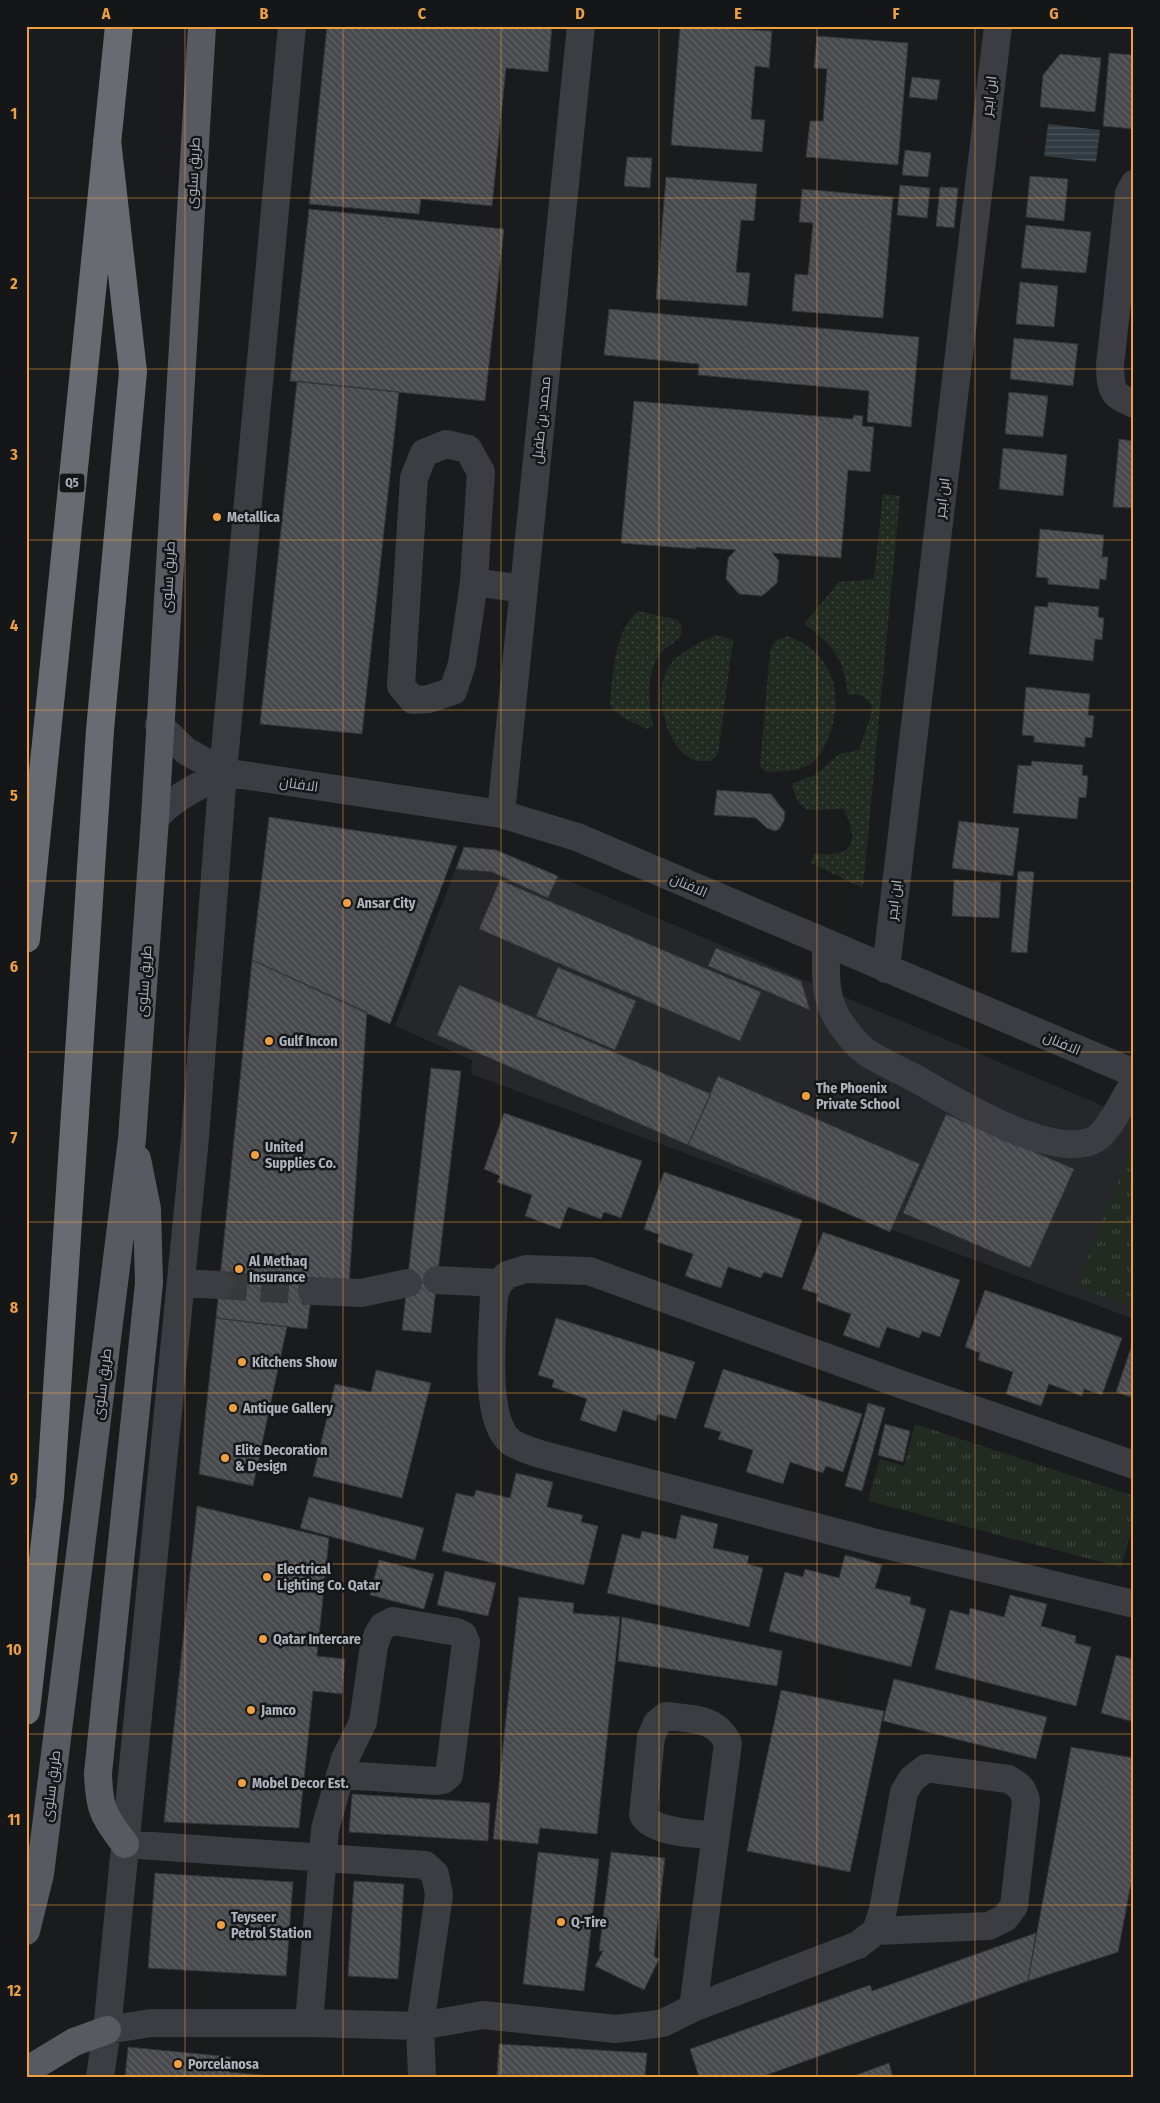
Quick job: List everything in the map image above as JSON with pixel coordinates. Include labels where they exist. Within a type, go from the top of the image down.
[{"type":"highway","name":"Q5","points":[[26,940],[119,26]]},
{"type":"highway","points":[[26,1711],[50,1497],[100,730],[134,372],[107,140]]},
{"type":"main road","name":"طريق سلوى","points":[[26,1930],[40,1874],[132,1139],[155,818],[159,725],[202,26]]},
{"type":"main road","points":[[125,1844],[109,1824],[99,1801],[98,1773],[149,1283],[147,1209],[132,1139]]},
{"type":"main road","points":[[26,2071],[74,2042],[107,2030]]},
{"type":"street","points":[[100,2077],[107,2030],[195,1138],[223,772],[292,26]]},
{"type":"street","name":"محمد بن طفيل","points":[[501,814],[581,26]]},
{"type":"street","name":"ابن ابجر","points":[[886,969],[998,26]]},
{"type":"street","points":[[1134,184],[1129,193],[1110,364],[1110,386],[1117,397],[1134,404]]},
{"type":"street","points":[[446,444],[468,449],[481,472],[474,582],[462,664],[453,691],[429,698],[413,700],[400,686],[414,478],[424,453],[446,444]]},
{"type":"street","points":[[474,582],[524,589]]},
{"type":"street","name":"الافنان","points":[[159,725],[186,750],[223,772],[501,814],[577,837],[1134,1073]]},
{"type":"street","points":[[155,818],[182,793],[200,786],[223,772]]},
{"type":"street","points":[[826,944],[826,988],[830,1007],[850,1036],[866,1051],[975,1111],[1024,1134],[1066,1145],[1092,1141],[1106,1129],[1134,1084]]},
{"type":"street","points":[[1134,1465],[589,1271],[526,1269],[507,1275],[499,1283],[494,1295],[492,1391],[500,1426],[512,1443],[540,1454],[872,1542],[1134,1604]]},
{"type":"street","points":[[437,1280],[499,1283]]},
{"type":"street","points":[[312,1291],[361,1293],[408,1282]]},
{"type":"street","points":[[181,1283],[219,1285]]},
{"type":"street","points":[[309,2023],[325,1829],[340,1774],[345,1759],[363,1722],[374,1646],[383,1626],[394,1621],[457,1632],[463,1635],[466,1642],[449,1775],[443,1780],[437,1781],[340,1774]]},
{"type":"street","points":[[693,2008],[728,1743],[720,1730],[704,1720],[666,1716],[657,1723],[651,1737],[643,1814],[646,1821],[657,1828],[715,1836]]},
{"type":"street","points":[[107,2030],[151,2023],[309,2023],[420,2026],[483,2015],[615,2029],[663,2023],[693,2008],[858,1945],[876,1931],[883,1910],[904,1792],[912,1780],[926,1768],[1008,1779],[1019,1785],[1025,1792],[1026,1801],[1014,1906],[1010,1914],[989,1926],[876,1931]]},
{"type":"street","points":[[125,1844],[424,1865],[435,1874],[439,1895],[420,2026],[422,2077]]},
{"type":"shaded area","points":[[1048,124],[1100,130],[1096,162],[1044,156]]},
{"type":"shaded area","name":"The Phoenix Private School","points":[[464,847],[496,850],[1134,1119],[1134,1319],[471,1074],[472,1060],[395,1026]]},
{"type":"green space","points":[[883,494],[900,496],[863,888],[811,863],[814,854],[839,853],[847,849],[850,844],[852,839],[851,826],[843,809],[807,810],[798,802],[791,784],[815,775],[839,754],[859,750],[871,715],[872,706],[867,700],[859,695],[848,695],[844,671],[830,646],[804,624],[839,582],[874,579]]},
{"type":"green space","points":[[639,611],[677,620],[682,626],[681,636],[660,654],[655,662],[649,689],[653,726],[646,729],[620,715],[612,708],[610,703],[616,653],[620,640],[624,629]]},
{"type":"green space","points":[[716,635],[733,640],[719,748],[717,755],[711,761],[699,761],[688,757],[678,748],[671,736],[662,707],[663,679],[668,668],[677,657]]},
{"type":"green space","points":[[787,636],[803,643],[815,652],[825,664],[835,692],[836,707],[828,738],[814,761],[797,769],[766,772],[760,767],[770,651],[775,641]]},
{"type":"green space","points":[[1134,1143],[1134,1310],[1076,1285]]},
{"type":"green space","points":[[915,1424],[1134,1496],[1134,1522],[1121,1567],[868,1501],[880,1459],[904,1466]]},
{"type":"building","points":[[327,26],[552,26],[548,72],[506,68],[492,206],[421,199],[419,214],[309,204]]},
{"type":"building","points":[[680,26],[772,31],[769,68],[755,66],[751,119],[765,120],[762,152],[671,145]]},
{"type":"building","points":[[817,36],[908,43],[898,165],[806,157],[810,121],[823,121],[827,69],[814,68]]},
{"type":"building","points":[[1109,53],[1134,55],[1134,129],[1103,126]]},
{"type":"building","points":[[1060,54],[1101,58],[1095,112],[1040,107],[1043,75]]},
{"type":"building","points":[[912,77],[940,80],[937,100],[909,97]]},
{"type":"building","points":[[905,150],[931,153],[928,177],[902,175]]},
{"type":"building","points":[[627,157],[652,158],[650,188],[624,186]]},
{"type":"building","points":[[1030,176],[1068,179],[1064,221],[1026,217]]},
{"type":"building","points":[[666,177],[757,184],[754,221],[741,220],[736,272],[750,273],[747,306],[656,299]]},
{"type":"building","points":[[900,185],[930,188],[927,218],[897,215]]},
{"type":"building","points":[[940,187],[958,188],[954,228],[936,226]]},
{"type":"building","points":[[802,189],[893,197],[883,318],[792,311],[795,274],[808,275],[813,223],[799,222]]},
{"type":"building","points":[[309,209],[504,229],[485,401],[290,381]]},
{"type":"building","points":[[1026,225],[1091,232],[1086,273],[1021,268]]},
{"type":"building","points":[[1020,282],[1058,286],[1054,327],[1016,324]]},
{"type":"building","points":[[609,309],[919,337],[911,427],[867,422],[869,391],[698,375],[699,364],[604,355]]},
{"type":"building","points":[[1014,338],[1078,344],[1073,386],[1010,379]]},
{"type":"building","points":[[297,381],[399,392],[362,734],[260,724]]},
{"type":"building","points":[[1009,392],[1048,396],[1043,437],[1005,434]]},
{"type":"building","points":[[634,401],[853,419],[854,415],[863,416],[862,426],[874,427],[870,472],[848,470],[841,558],[772,553],[779,561],[777,583],[762,596],[739,594],[726,579],[728,558],[736,550],[621,543]]},
{"type":"building","points":[[1119,439],[1134,441],[1134,508],[1113,507]]},
{"type":"building","points":[[1003,448],[1067,455],[1063,496],[999,489]]},
{"type":"building","points":[[1040,529],[1104,535],[1102,557],[1108,557],[1106,580],[1100,579],[1099,589],[1048,584],[1048,578],[1036,577]]},
{"type":"building","points":[[1048,602],[1099,607],[1098,617],[1104,618],[1102,640],[1095,639],[1093,661],[1029,654],[1035,606],[1048,607]]},
{"type":"building","points":[[1026,687],[1090,694],[1088,715],[1094,716],[1092,738],[1085,737],[1085,747],[1034,742],[1034,736],[1022,735]]},
{"type":"building","points":[[1032,761],[1083,765],[1082,775],[1088,776],[1086,798],[1079,797],[1077,819],[1013,813],[1018,765],[1031,766]]},
{"type":"building","points":[[717,790],[771,794],[785,812],[784,821],[779,829],[775,831],[767,828],[756,818],[714,815]]},
{"type":"building","name":"Ansar City","points":[[269,817],[457,846],[390,1024],[252,960]]},
{"type":"building","points":[[959,821],[1019,828],[1013,876],[952,868]]},
{"type":"building","points":[[464,847],[496,850],[558,876],[548,898],[492,872],[456,869]]},
{"type":"building","points":[[1018,871],[1034,872],[1027,953],[1011,952]]},
{"type":"building","points":[[500,880],[761,992],[740,1041],[479,929]]},
{"type":"building","points":[[954,880],[1001,882],[999,918],[952,916]]},
{"type":"building","points":[[716,948],[801,981],[810,1010],[708,966]]},
{"type":"building","points":[[252,960],[367,1012],[349,1286],[312,1291],[307,1329],[216,1318]]},
{"type":"building","points":[[558,967],[636,1001],[615,1050],[536,1016]]},
{"type":"building","points":[[459,985],[711,1094],[688,1145],[437,1035]]},
{"type":"building","points":[[431,1068],[461,1071],[431,1333],[402,1330]]},
{"type":"building","points":[[718,1076],[920,1164],[890,1232],[688,1145]]},
{"type":"building","points":[[504,1113],[642,1161],[621,1218],[604,1212],[601,1219],[568,1207],[560,1229],[525,1216],[532,1195],[497,1182],[500,1176],[484,1169]]},
{"type":"building","points":[[946,1114],[1074,1169],[1030,1268],[903,1213]]},
{"type":"building","points":[[664,1172],[802,1220],[782,1278],[764,1272],[761,1278],[728,1267],[721,1288],[685,1276],[693,1254],[657,1242],[660,1235],[644,1229]]},
{"type":"building","points":[[823,1232],[960,1280],[940,1337],[922,1331],[919,1338],[887,1327],[879,1348],[843,1335],[851,1314],[816,1301],[818,1294],[802,1289]]},
{"type":"building","points":[[985,1290],[1122,1338],[1102,1395],[1084,1389],[1082,1396],[1049,1384],[1041,1406],[1006,1394],[1013,1372],[978,1360],[980,1353],[965,1347]]},
{"type":"building","points":[[216,1318],[287,1327],[253,1486],[199,1474]]},
{"type":"building","points":[[556,1318],[695,1362],[676,1419],[658,1414],[656,1421],[623,1410],[616,1432],[580,1420],[587,1399],[552,1387],[554,1380],[538,1375]]},
{"type":"building","points":[[1134,1339],[1134,1398],[1116,1392]]},
{"type":"building","points":[[723,1369],[862,1414],[843,1472],[826,1466],[823,1473],[790,1462],[783,1484],[746,1472],[753,1450],[718,1439],[721,1432],[704,1427]]},
{"type":"building","points":[[376,1370],[431,1383],[402,1498],[313,1476],[335,1384],[371,1392]]},
{"type":"building","points":[[868,1403],[885,1408],[862,1491],[845,1486]]},
{"type":"building","points":[[885,1424],[910,1431],[903,1462],[878,1455]]},
{"type":"building","points":[[516,1473],[553,1482],[547,1507],[583,1515],[581,1522],[598,1526],[584,1585],[442,1551],[456,1493],[474,1497],[476,1490],[510,1498]]},
{"type":"building","points":[[309,1497],[424,1528],[415,1560],[300,1528]]},
{"type":"building","points":[[197,1506],[329,1538],[317,1656],[345,1659],[342,1694],[313,1691],[299,1828],[164,1822]]},
{"type":"building","points":[[681,1515],[718,1524],[713,1548],[749,1556],[747,1564],[763,1568],[749,1627],[607,1593],[622,1534],[640,1539],[642,1531],[676,1539]]},
{"type":"building","points":[[845,1555],[882,1565],[875,1588],[911,1597],[910,1604],[926,1609],[911,1667],[769,1631],[785,1572],[803,1577],[805,1569],[839,1578]]},
{"type":"building","points":[[379,1560],[434,1574],[424,1609],[370,1595]]},
{"type":"building","points":[[445,1571],[496,1583],[488,1616],[437,1605]]},
{"type":"building","points":[[1010,1595],[1047,1604],[1041,1626],[1076,1636],[1075,1643],[1091,1647],[1076,1706],[935,1669],[950,1610],[969,1615],[970,1608],[1004,1617]]},
{"type":"building","points":[[519,1597],[574,1603],[573,1613],[620,1617],[597,1834],[540,1828],[538,1844],[493,1839]]},
{"type":"building","points":[[622,1617],[782,1651],[777,1686],[618,1661]]},
{"type":"building","points":[[1116,1655],[1134,1659],[1134,1722],[1101,1713]]},
{"type":"building","points":[[894,1679],[1047,1717],[1036,1759],[883,1721]]},
{"type":"building","points":[[781,1690],[884,1711],[850,1872],[747,1851]]},
{"type":"building","points":[[1071,1747],[1134,1758],[1134,1868],[1118,1952],[1028,1981]]},
{"type":"building","points":[[352,1794],[490,1803],[488,1841],[349,1832]]},
{"type":"building","name":"Q-Tire","points":[[538,1852],[599,1859],[584,1991],[523,1984]]},
{"type":"building","points":[[611,1852],[665,1858],[654,1956],[659,1959],[644,1990],[595,1966],[603,1951],[599,1951]]},
{"type":"building","name":"Teyseer Petrol Station","points":[[155,1873],[293,1882],[286,1976],[148,1968]]},
{"type":"building","points":[[354,1881],[404,1884],[398,1979],[348,1976]]},
{"type":"building","points":[[1036,1933],[1028,1981],[761,2077],[699,2077],[690,2049],[870,1985],[872,1991]]},
{"type":"building","points":[[499,2044],[647,2053],[645,2077],[497,2075]]},
{"type":"building","name":"Porcelanosa","points":[[128,2047],[231,2057],[229,2072],[283,2077],[125,2077]]},
{"type":"building","points":[[889,2063],[893,2077],[851,2077]]},
{"type":"tunnel","points":[[219,1285],[312,1291]]},
{"type":"place","name":"Metallica","points":[[217,517]]},
{"type":"place","name":"Ansar City","points":[[347,903]]},
{"type":"place","name":"Gulf Incon","points":[[269,1041]]},
{"type":"place","name":"The Phoenix Private School","points":[[806,1096]]},
{"type":"place","name":"United Supplies Co.","points":[[255,1155]]},
{"type":"place","name":"Al Methaq Insurance","points":[[239,1269]]},
{"type":"place","name":"Kitchens Show","points":[[242,1362]]},
{"type":"place","name":"Antique Gallery","points":[[233,1408]]},
{"type":"place","name":"Elite Decoration & Design","points":[[225,1458]]},
{"type":"place","name":"Electrical Lighting Co. Qatar","points":[[267,1577]]},
{"type":"place","name":"Qatar Intercare","points":[[263,1639]]},
{"type":"place","name":"Jamco","points":[[251,1710]]},
{"type":"place","name":"Mobel Decor Est.","points":[[242,1783]]},
{"type":"place","name":"Q-Tire","points":[[561,1922]]},
{"type":"place","name":"Teyseer Petrol Station","points":[[221,1925]]},
{"type":"place","name":"Porcelanosa","points":[[178,2064]]}]
